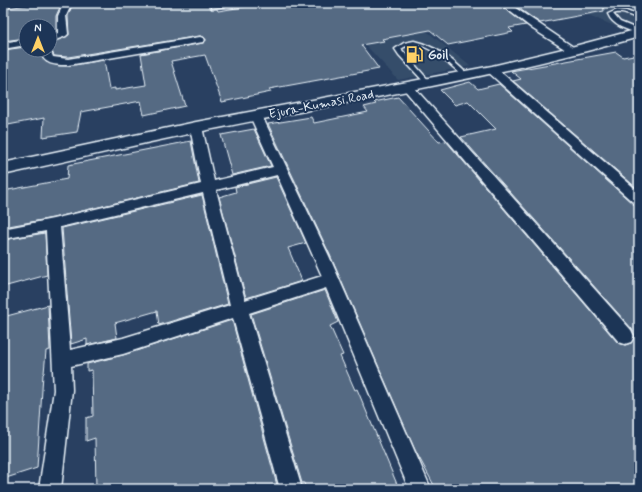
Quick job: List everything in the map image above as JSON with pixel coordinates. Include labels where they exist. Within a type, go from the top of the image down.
[{"type":"main road","name":"Ejura-Kumasi Road","points":[[3,169],[196,127],[492,70],[574,51],[639,33]]},
{"type":"street","points":[[58,36],[63,34],[62,16],[68,3]]},
{"type":"street","points":[[215,6],[233,3]]},
{"type":"street","points":[[503,3],[536,27],[574,51]]},
{"type":"street","points":[[48,58],[54,62],[68,62],[200,40]]},
{"type":"street","points":[[3,46],[18,43]]},
{"type":"street","points":[[492,70],[639,200]]},
{"type":"street","points":[[407,86],[625,336]]},
{"type":"street","points":[[256,116],[331,280],[420,489]]},
{"type":"street","points":[[196,127],[208,186],[240,310],[291,489]]},
{"type":"street","points":[[3,234],[53,224],[280,170]]},
{"type":"street","points":[[50,489],[63,390],[53,224]]},
{"type":"street","points":[[61,360],[123,346],[331,280]]},
{"type":"lane","points":[[639,18],[621,12],[612,12],[610,14],[612,19],[639,33]]},
{"type":"lane","points":[[427,82],[400,54],[398,48],[400,46],[410,44],[426,45],[465,75]]},
{"type":"shaded area","points":[[618,3],[639,10],[639,26],[626,31],[584,13]]},
{"type":"shaded area","points":[[413,20],[470,66],[398,80],[353,31]]},
{"type":"building","points":[[27,3],[62,3],[56,18],[18,18],[18,39],[3,41],[3,15],[8,14],[8,8],[27,5]]},
{"type":"building","points":[[73,3],[212,3],[210,6],[211,9],[217,9],[218,11],[268,3],[498,3],[526,25],[509,28],[513,32],[448,45],[430,30],[382,39],[384,41],[361,45],[379,69],[269,89],[271,92],[222,102],[205,55],[171,61],[185,106],[144,115],[141,101],[81,112],[77,132],[43,137],[44,118],[3,126],[3,50],[18,48],[18,58],[43,58],[46,62],[59,66],[104,60],[109,89],[115,88],[115,90],[146,85],[141,54],[203,43],[206,40],[204,37],[200,36],[68,57],[58,56],[58,40],[69,35],[68,16]]},
{"type":"building","points":[[511,3],[603,3],[604,11],[540,23]]},
{"type":"building","points":[[616,52],[623,57],[639,54],[639,190],[513,81],[521,79],[511,71]]},
{"type":"building","points":[[470,82],[478,89],[499,84],[633,204],[639,206],[639,489],[436,489],[415,450],[330,255],[268,124],[311,117],[314,123],[368,112],[364,107],[376,104],[374,102],[398,97],[439,142],[446,141],[618,343],[625,345],[631,343],[635,337],[632,329],[461,137],[496,129],[468,101],[455,105],[440,90]]},
{"type":"building","points":[[254,129],[271,166],[232,175],[221,135]]},
{"type":"building","points":[[191,141],[199,183],[53,218],[3,227],[3,191],[67,179],[68,165]]},
{"type":"building","points":[[276,177],[306,243],[288,248],[302,281],[246,298],[219,197],[236,192],[235,187]]},
{"type":"building","points":[[202,195],[228,304],[159,325],[157,311],[115,323],[117,338],[87,345],[87,339],[71,344],[62,228]]},
{"type":"building","points":[[45,233],[47,275],[3,287],[3,240]]},
{"type":"building","points":[[325,290],[338,322],[330,326],[343,355],[340,356],[355,390],[357,389],[399,489],[306,489],[304,483],[302,483],[251,314]]},
{"type":"building","points":[[48,305],[50,350],[46,351],[43,374],[37,468],[3,479],[3,317]]},
{"type":"building","points":[[232,320],[278,489],[96,489],[95,438],[86,441],[86,418],[93,416],[92,370],[87,371],[87,364],[123,355]]},
{"type":"place","name":"Goil","points":[[415,54]]}]
